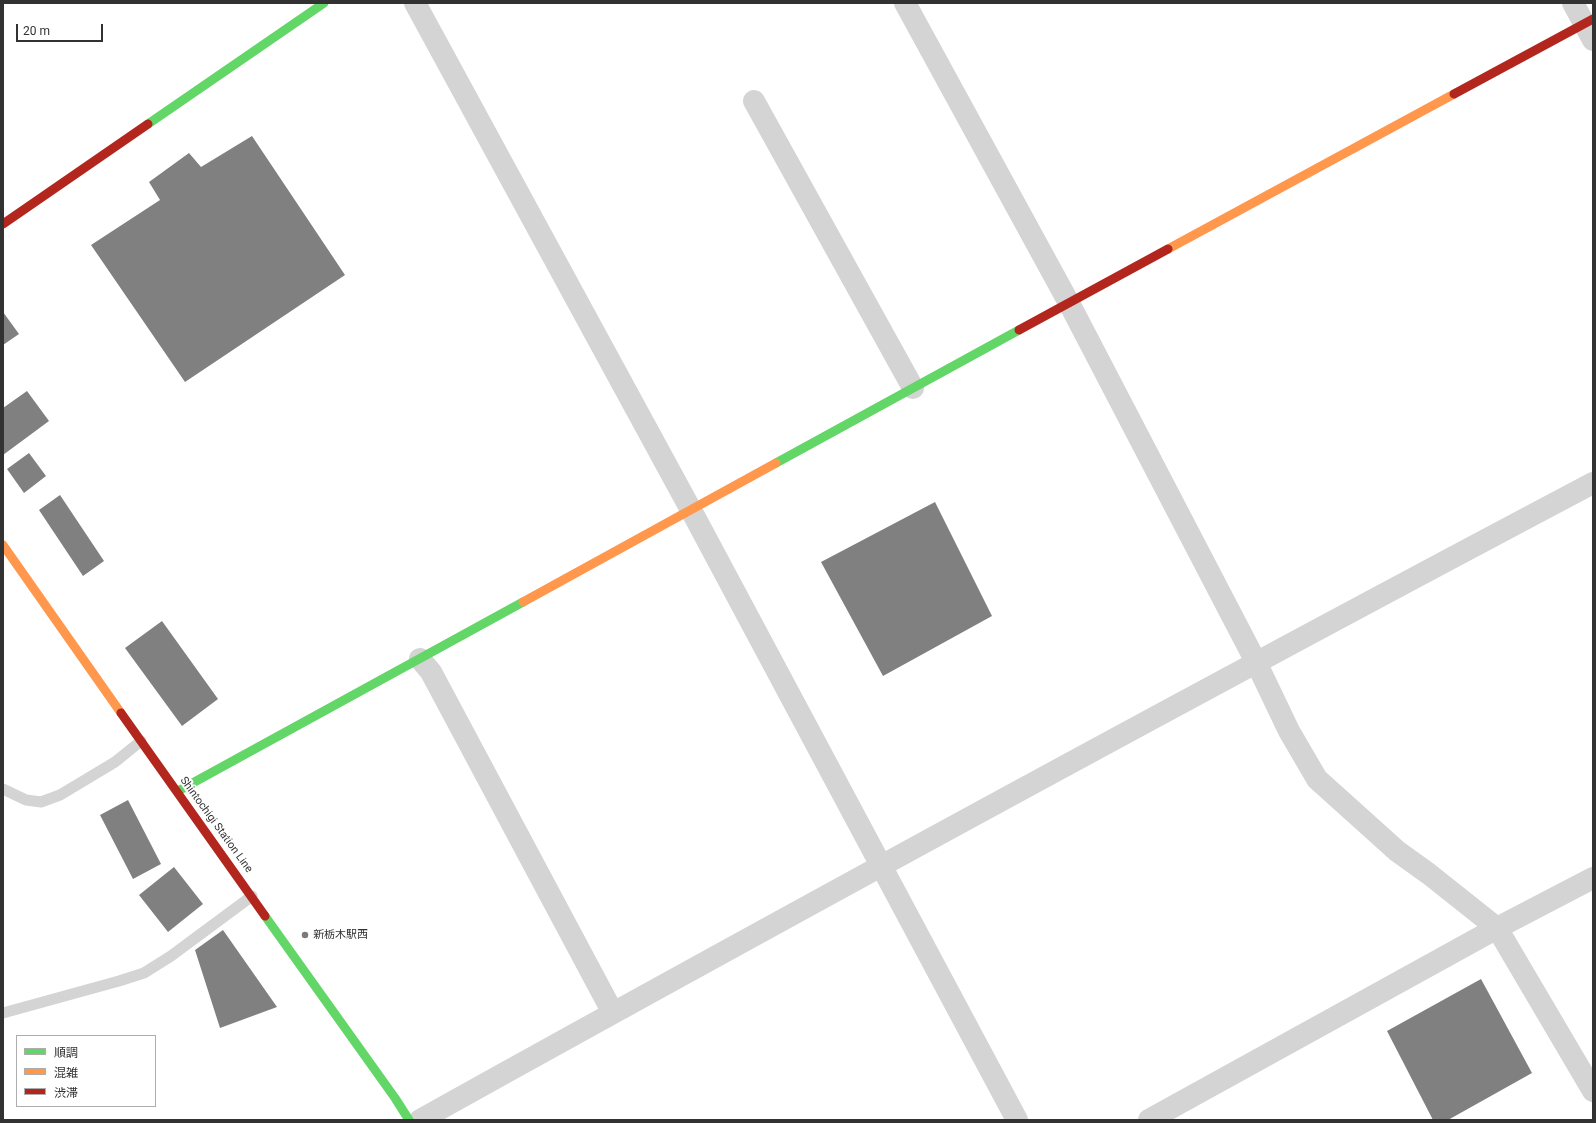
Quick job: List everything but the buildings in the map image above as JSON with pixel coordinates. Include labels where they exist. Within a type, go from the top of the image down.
[{"type":"street","points":[[3,224],[324,3]]},
{"type":"street","points":[[414,3],[691,510],[1017,1120]]},
{"type":"street","points":[[905,3],[1069,303],[1256,662],[1289,731],[1317,779],[1397,851],[1498,928],[1593,1091]]},
{"type":"street","points":[[178,791],[1069,303],[1590,28],[1573,3]]},
{"type":"street","points":[[754,101],[913,388]]},
{"type":"street","points":[[420,1120],[1256,662],[1593,483]]},
{"type":"street","name":"Shintochigi Station Line","points":[[3,545],[396,1098],[409,1120]]},
{"type":"street","points":[[420,659],[430,672],[613,1013]]},
{"type":"street","points":[[1149,1120],[1498,928],[1593,878]]},
{"type":"lane","points":[[3,789],[26,800],[41,802],[60,795],[115,762],[141,741]]},
{"type":"lane","points":[[3,1013],[144,973],[171,956],[252,896]]},
{"type":"traffic: fast","points":[[148,124],[324,3]]},
{"type":"traffic: fast","points":[[776,463],[1019,330]]},
{"type":"traffic: fast","points":[[178,791],[523,602]]},
{"type":"traffic: fast","points":[[265,916],[395,1098],[409,1120]]},
{"type":"traffic: slow","points":[[1168,249],[1454,94]]},
{"type":"traffic: slow","points":[[523,602],[776,463]]},
{"type":"traffic: slow","points":[[3,545],[121,713]]},
{"type":"traffic: jam","points":[[1454,94],[1593,19]]},
{"type":"traffic: jam","points":[[3,224],[148,124]]},
{"type":"traffic: jam","points":[[1019,330],[1168,249]]},
{"type":"traffic: jam","points":[[121,713],[265,916]]},
{"type":"place","name":"新栃木駅西","points":[[305,935]]}]
